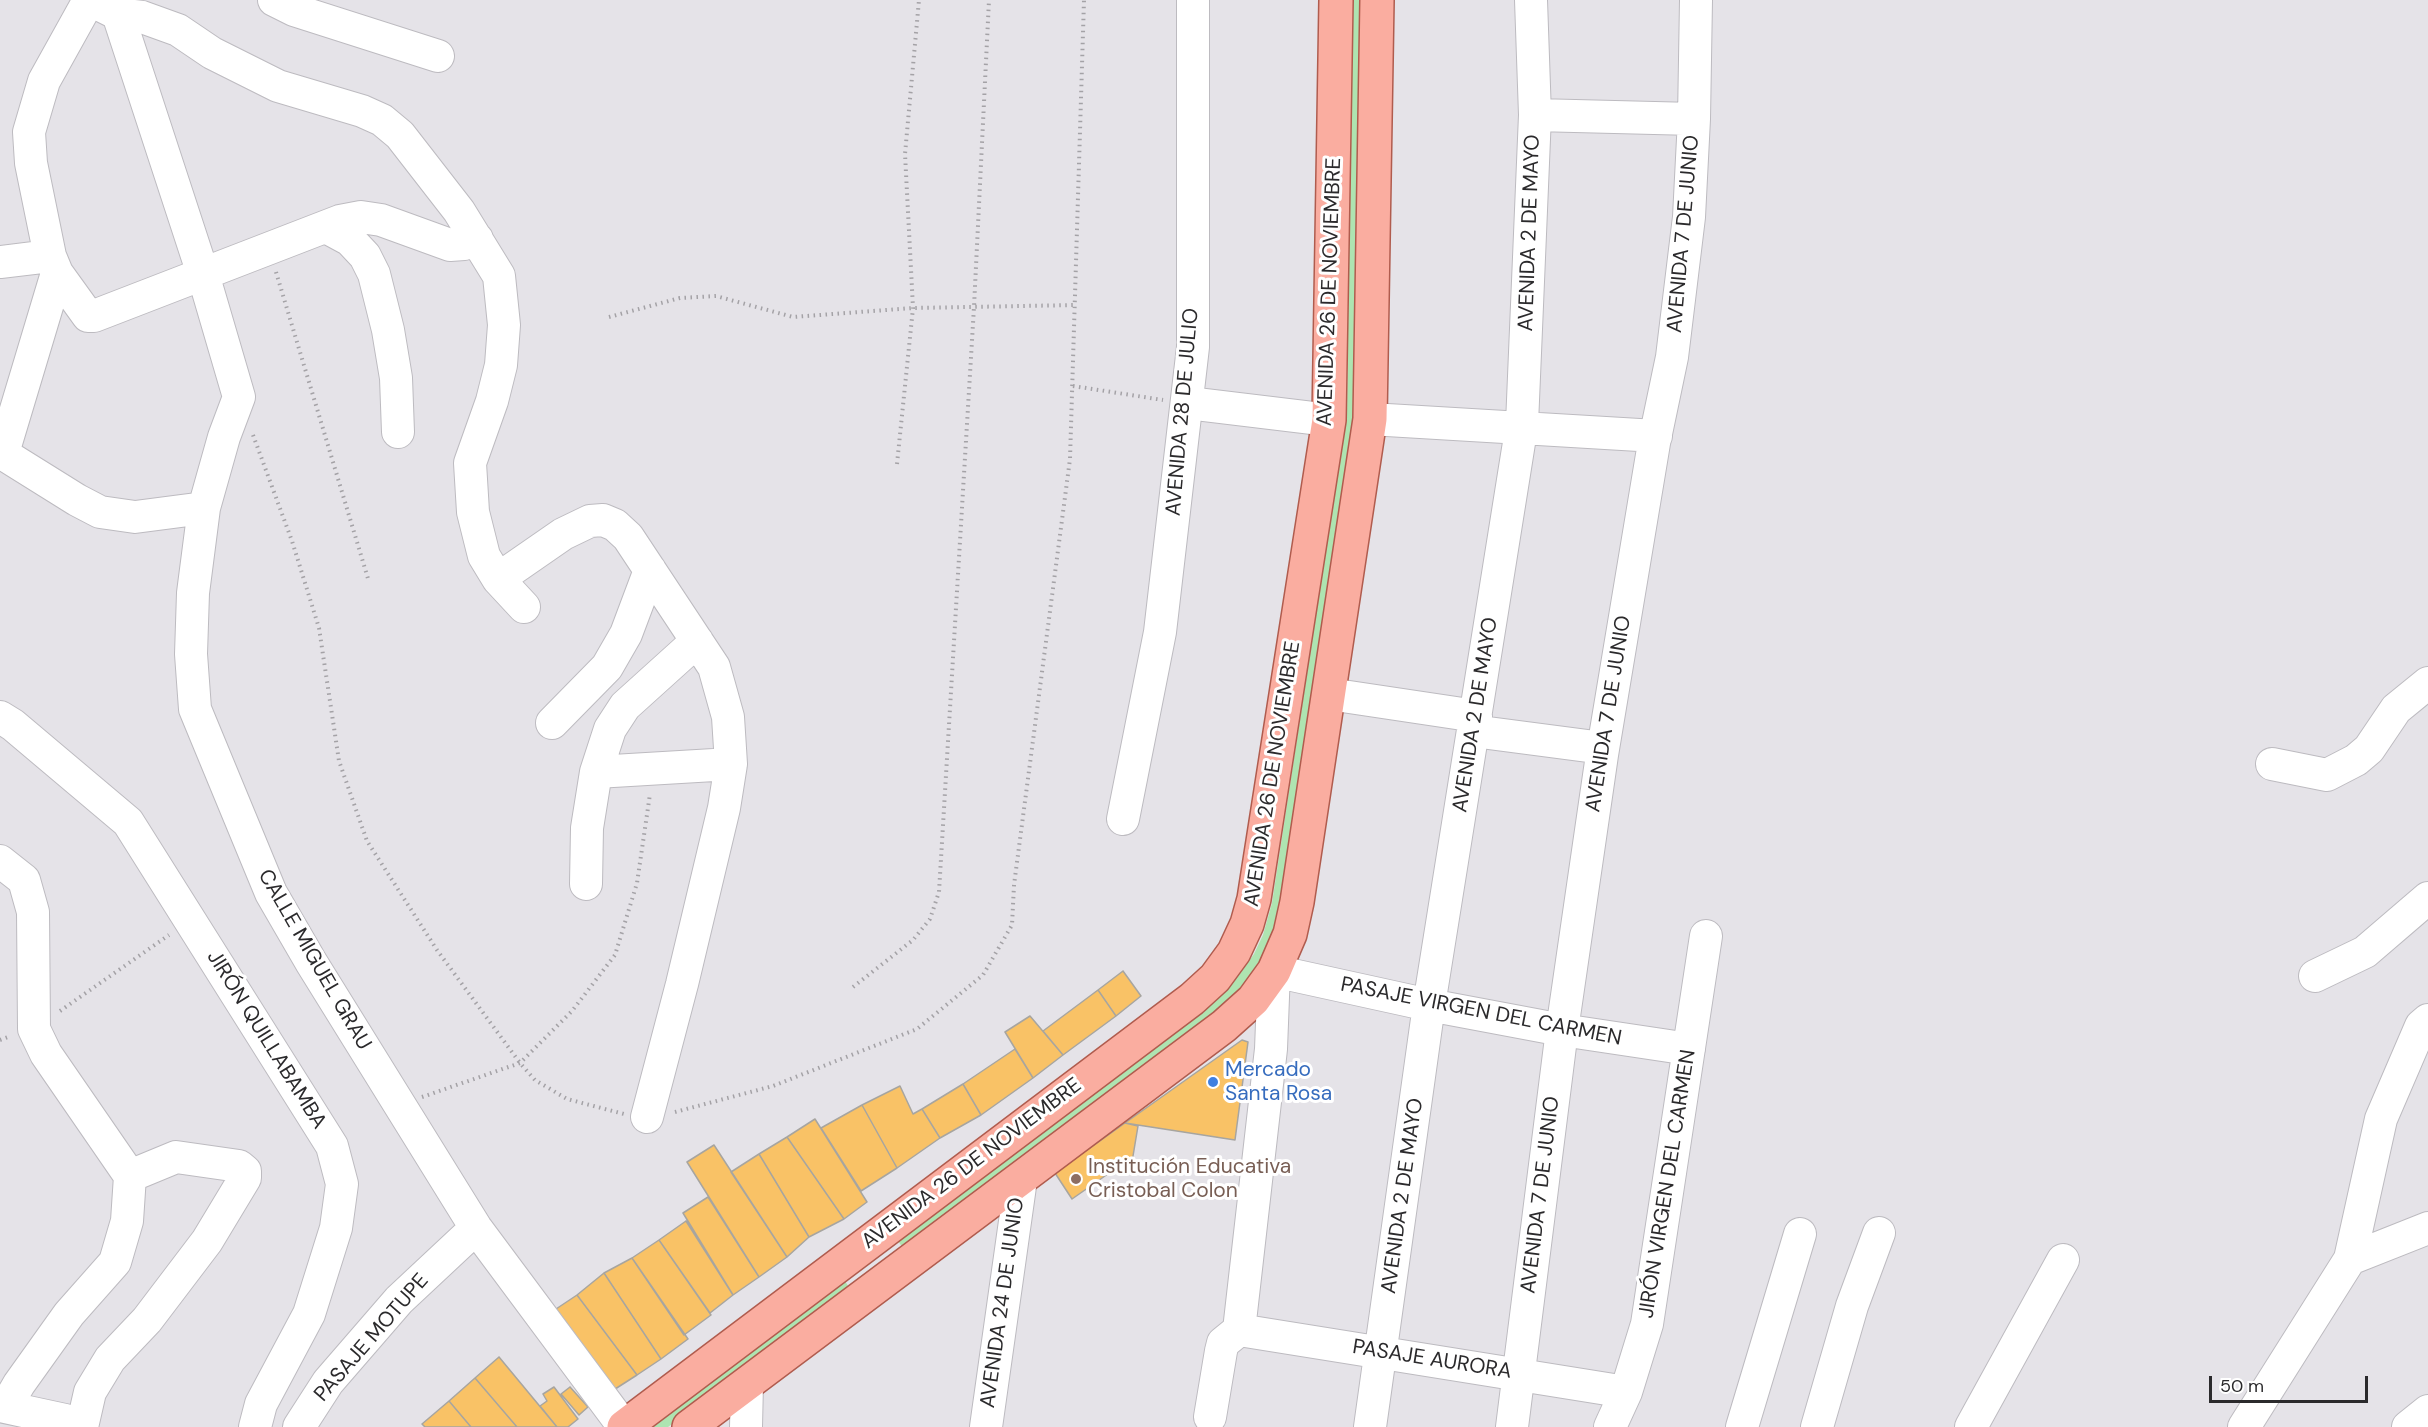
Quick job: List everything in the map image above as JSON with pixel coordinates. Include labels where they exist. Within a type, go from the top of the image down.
[{"type":"main road","name":"AVENIDA 26 DE NOVIEMBRE","points":[[624,1427],[1191,999],[1215,978],[1234,952],[1247,924],[1254,899],[1329,420],[1336,0]]},
{"type":"main road","name":"AVENIDA 26 DE NOVIEMBRE","points":[[689,1427],[1224,1026],[1253,1000],[1274,971],[1290,934],[1297,902],[1370,419],[1377,0]]},
{"type":"main road","points":[[863,1246],[887,1280]]},
{"type":"street","points":[[477,239],[464,244],[450,245],[381,220],[361,217],[326,226],[94,316],[84,312],[54,264],[31,163],[28,132],[44,81],[90,0],[118,14],[142,17],[178,30],[212,54],[278,86],[362,111],[382,120],[400,135],[459,211],[477,239],[499,276],[504,325],[501,365],[492,401],[470,463],[473,512],[484,556],[498,579],[524,607]]},
{"type":"street","points":[[274,0],[294,9],[438,56]]},
{"type":"street","name":"AVENIDA 28 DE JULIO","points":[[1123,819],[1160,632],[1193,347],[1193,0]]},
{"type":"street","name":"AVENIDA 2 DE MAYO","points":[[1370,1427],[1430,1005],[1521,430],[1535,115],[1531,0]]},
{"type":"street","name":"AVENIDA 7 DE JUNIO","points":[[1512,1427],[1562,1030],[1603,748],[1656,436],[1672,357],[1689,217],[1694,119],[1696,0]]},
{"type":"street","points":[[118,14],[203,274],[239,396]]},
{"type":"street","points":[[1535,115],[1694,119]]},
{"type":"street","points":[[326,226],[350,240],[365,256],[374,274],[388,330],[394,369],[398,432]]},
{"type":"street","points":[[0,262],[54,264]]},
{"type":"street","points":[[54,264],[2,453],[100,512],[135,517],[204,508]]},
{"type":"street","name":"CALLE MIGUEL GRAU","points":[[239,396],[224,437],[204,508],[193,593],[191,654],[195,709],[271,893],[311,962],[476,1228],[624,1427]]},
{"type":"street","points":[[1188,403],[1329,420]]},
{"type":"street","points":[[1370,419],[1521,430],[1656,436]]},
{"type":"street","points":[[498,579],[563,534],[590,521],[603,520],[615,525],[628,537],[714,667],[728,717],[731,764],[719,830],[647,1117]]},
{"type":"street","points":[[552,723],[607,667],[626,634],[650,570]]},
{"type":"street","points":[[586,884],[587,828],[596,772],[610,729],[624,706],[697,641]]},
{"type":"street","points":[[2272,764],[2327,775],[2356,760],[2369,749],[2396,709],[2428,683]]},
{"type":"street","points":[[1329,694],[1603,748]]},
{"type":"street","name":"JIRÓN QUILLABAMBA","points":[[0,717],[13,725],[128,822],[332,1146],[342,1184],[336,1228],[309,1314],[261,1404],[255,1427]]},
{"type":"street","points":[[596,772],[731,764]]},
{"type":"street","points":[[0,861],[24,880],[33,912],[34,1029],[46,1054],[130,1176],[127,1221],[115,1262],[69,1314],[3,1406],[65,1420],[81,1427],[90,1392],[110,1359],[147,1320],[207,1241],[245,1178],[245,1171],[239,1166],[176,1157],[130,1176]]},
{"type":"street","points":[[2315,976],[2365,951],[2428,898]]},
{"type":"street","name":"JIRÓN VIRGEN DEL CARMEN","points":[[1610,1427],[1626,1392],[1647,1324],[1706,936]]},
{"type":"street","points":[[1210,1417],[1223,1343],[1239,1330],[1271,1049],[1274,971]]},
{"type":"street","name":"PASAJE VIRGEN DEL CARMEN","points":[[1274,971],[1430,1005],[1562,1030],[1689,1049]]},
{"type":"street","points":[[2244,1427],[2350,1259],[2381,1119],[2421,1026],[2428,1020]]},
{"type":"street","name":"AVENIDA 24 DE JUNIO","points":[[986,1427],[1021,1179]]},
{"type":"street","name":"PASAJE MOTUPE","points":[[300,1427],[328,1382],[399,1300],[476,1228]]},
{"type":"street","points":[[2350,1259],[2428,1228]]},
{"type":"street","points":[[1742,1427],[1800,1233]]},
{"type":"street","points":[[1818,1427],[1852,1306],[1879,1233]]},
{"type":"street","points":[[1971,1427],[2063,1260]]},
{"type":"street","name":"PASAJE AURORA","points":[[1239,1330],[1626,1392]]},
{"type":"street","points":[[746,1427],[747,1384]]},
{"type":"street","points":[[2408,1427],[2428,1411]]},
{"type":"path","points":[[897,464],[913,308],[905,154],[919,0]]},
{"type":"path","points":[[853,987],[913,940],[930,919],[939,892],[975,307],[988,0]]},
{"type":"path","points":[[239,396],[292,541],[319,628],[339,761],[367,841],[437,950],[535,1080],[567,1099],[612,1112],[647,1117],[663,1116],[773,1086],[917,1029],[983,975],[1012,925],[1014,885],[1070,459],[1084,0]]},
{"type":"path","points":[[269,249],[369,582]]},
{"type":"path","points":[[609,317],[680,298],[716,296],[793,317],[913,308],[1076,305]]},
{"type":"path","points":[[1073,386],[1188,403]]},
{"type":"path","points":[[399,1105],[520,1063],[572,1011],[615,955],[637,882],[654,768]]},
{"type":"path","points":[[0,1040],[34,1029],[190,921]]},
{"type":"green space","points":[[1352,0],[1363,0],[1358,411],[1283,905],[1273,941],[1246,982],[1218,1010],[903,1248],[898,1241],[1212,1002],[1239,975],[1254,954],[1263,935],[1272,903],[1347,410]]},
{"type":"green space","points":[[845,1281],[850,1289],[668,1427],[648,1427]]},
{"type":"building","points":[[1123,971],[1141,996],[1116,1016],[1098,990]]},
{"type":"building","points":[[1098,990],[1116,1016],[1063,1055],[1043,1031]]},
{"type":"building","points":[[1030,1016],[1063,1055],[1033,1078],[1005,1032]]},
{"type":"building","name":"Mercado Santa Rosa","points":[[1242,1040],[1248,1042],[1235,1140],[1125,1123]]},
{"type":"building","points":[[1015,1049],[1033,1078],[981,1115],[963,1084]]},
{"type":"building","points":[[963,1084],[981,1115],[940,1138],[922,1109]]},
{"type":"building","points":[[900,1086],[913,1114],[922,1109],[940,1138],[897,1168],[862,1105]]},
{"type":"building","points":[[862,1105],[897,1168],[861,1191],[821,1128]]},
{"type":"building","points":[[815,1119],[867,1202],[844,1219],[787,1137]]},
{"type":"building","points":[[1125,1123],[1138,1126],[1132,1162],[1115,1169],[1072,1199],[1055,1173]]},
{"type":"building","points":[[787,1137],[844,1219],[809,1237],[759,1154]]},
{"type":"building","points":[[714,1145],[787,1257],[759,1277],[687,1162]]},
{"type":"building","points":[[759,1154],[809,1237],[787,1257],[731,1172]]},
{"type":"building","points":[[708,1197],[759,1277],[733,1295],[683,1213]]},
{"type":"building","points":[[686,1221],[733,1295],[710,1313],[659,1240]]},
{"type":"building","points":[[659,1240],[711,1315],[684,1335],[632,1258]]},
{"type":"building","points":[[632,1258],[688,1339],[661,1359],[604,1273]]},
{"type":"building","points":[[604,1273],[661,1359],[637,1375],[577,1295]]},
{"type":"building","points":[[577,1295],[637,1375],[612,1391],[550,1313]]},
{"type":"building","points":[[499,1357],[557,1427],[517,1427],[475,1378]]},
{"type":"building","points":[[475,1378],[517,1427],[471,1427],[449,1401]]},
{"type":"building","points":[[554,1387],[578,1419],[568,1427],[557,1427],[540,1406],[547,1401],[543,1394]]},
{"type":"building","points":[[570,1387],[588,1407],[579,1415],[561,1394]]},
{"type":"building","points":[[449,1401],[471,1427],[425,1427],[422,1424]]},
{"type":"place","name":"Mercado Santa Rosa","points":[[1213,1082]]},
{"type":"place","name":"Institución Educativa Cristobal Colon","points":[[1076,1179]]}]
